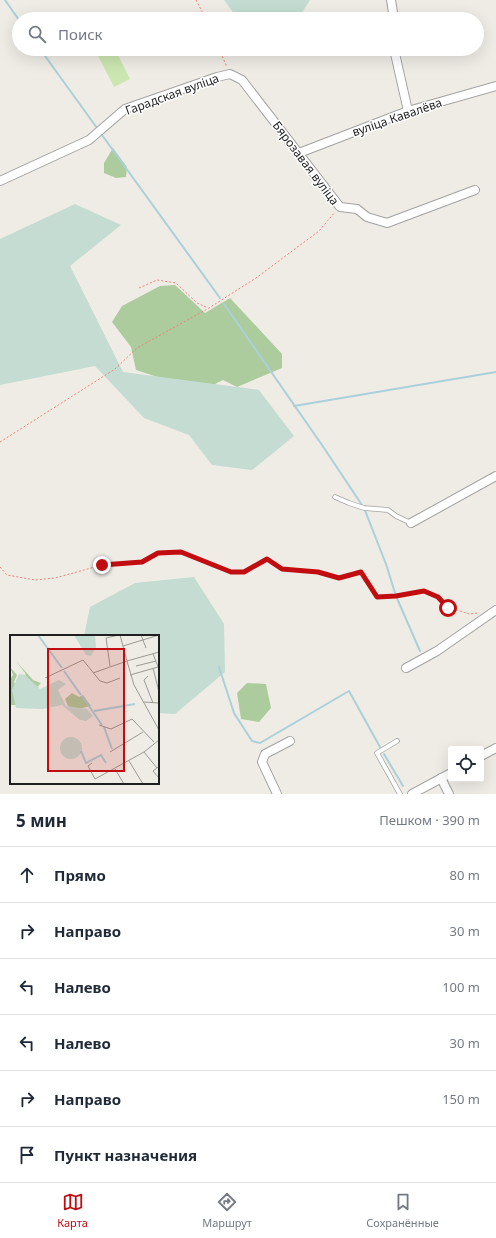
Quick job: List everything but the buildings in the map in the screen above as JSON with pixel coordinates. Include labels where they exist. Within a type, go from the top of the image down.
[{"type":"street","points":[[391,0],[393,12]]},
{"type":"street","points":[[396,56],[408,112]]},
{"type":"street","name":"Гарадская вуліца","points":[[0,181],[89,140],[125,109],[217,76],[230,74],[242,80]]},
{"type":"street","name":"Бярозавая вуліца","points":[[242,80],[340,207],[357,209],[367,218],[387,223],[475,190]]},
{"type":"street","name":"вуліца Кавалёва","points":[[299,153],[408,112],[496,86]]},
{"type":"street","points":[[411,523],[496,476]]},
{"type":"street","points":[[406,668],[437,651],[494,611]]},
{"type":"street","points":[[277,794],[262,762],[265,754],[290,741]]},
{"type":"street","points":[[484,754],[496,748]]},
{"type":"street","points":[[412,794],[448,774]]},
{"type":"street","points":[[441,778],[449,794]]},
{"type":"lane","points":[[335,497],[364,508],[388,510],[396,516],[411,523]]},
{"type":"lane","points":[[397,741],[377,753],[400,794]]},
{"type":"path","points":[[196,0],[202,12]]},
{"type":"path","points":[[222,56],[230,74]]},
{"type":"path","points":[[0,442],[115,369],[137,348],[209,308],[256,278],[319,231],[340,207]]},
{"type":"path","points":[[138,288],[157,280],[176,283],[197,303],[209,308]]},
{"type":"path","points":[[0,566],[7,575],[35,580],[55,578],[102,565],[142,562],[158,553],[181,552],[231,572],[244,572],[267,559],[282,569],[318,572],[339,578],[361,572],[377,597],[396,596],[424,591],[438,597],[448,608],[469,614],[494,611]]},
{"type":"green space","points":[[224,0],[310,0],[302,12],[233,12]]},
{"type":"green space","points":[[98,56],[118,56],[130,79],[114,87]]},
{"type":"green space","points":[[113,148],[127,167],[126,177],[116,178],[104,173],[104,163]]},
{"type":"green space","points":[[75,204],[121,225],[70,266],[123,372],[259,390],[294,436],[252,470],[212,465],[189,435],[144,418],[95,366],[0,385],[0,239]]},
{"type":"green space","points":[[175,285],[205,313],[230,298],[282,354],[282,368],[237,387],[223,380],[201,391],[136,370],[131,347],[112,322],[122,306],[160,286]]},
{"type":"green space","points":[[194,577],[224,624],[225,672],[175,714],[159,713],[159,635],[84,635],[90,607],[135,583]]},
{"type":"green space","points":[[247,683],[266,684],[271,708],[259,722],[241,719],[237,693]]},
{"type":"waterway","points":[[5,0],[13,12]]},
{"type":"waterway","points":[[45,56],[97,128]]},
{"type":"waterway","points":[[102,135],[220,298]]},
{"type":"waterway","points":[[224,304],[364,508],[386,564],[396,596],[420,651]]},
{"type":"waterway","points":[[294,406],[496,372]]},
{"type":"waterway","points":[[219,667],[234,713],[252,741],[260,743],[349,691],[380,747]]},
{"type":"waterway","points":[[384,754],[403,786]]},
{"type":"route","points":[[102,565],[142,562],[158,553],[181,552],[231,572],[244,572],[267,559],[282,569],[318,572],[339,578],[361,572],[377,597],[396,596],[424,591],[438,597],[448,608]]}]
